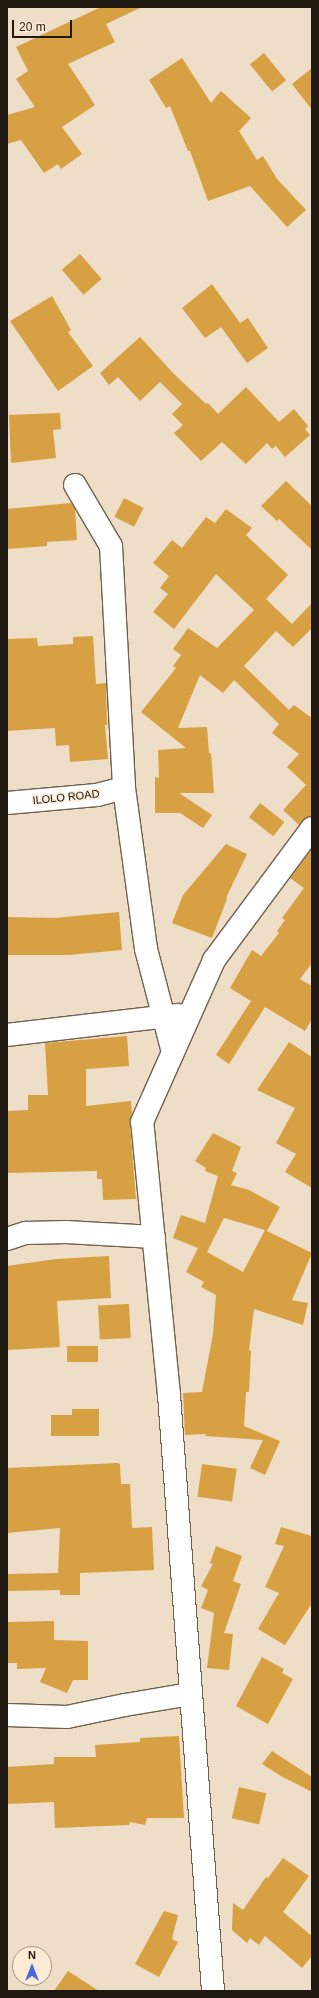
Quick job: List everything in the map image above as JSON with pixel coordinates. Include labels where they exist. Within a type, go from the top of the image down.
[{"type":"street","points":[[75,485],[111,546],[124,788],[146,949],[173,1053]]},
{"type":"street","name":"ILOLO ROAD","points":[[7,803],[97,795],[124,788]]},
{"type":"street","points":[[213,1991],[169,1395],[142,1122],[214,960],[312,828]]},
{"type":"street","points":[[7,1035],[191,1013]]},
{"type":"street","points":[[7,1240],[26,1233],[66,1232],[154,1237]]},
{"type":"street","points":[[7,1715],[67,1717],[125,1705],[191,1694]]},
{"type":"building","points":[[101,7],[142,7],[106,24],[115,42],[68,64],[95,105],[62,127],[82,154],[61,169],[58,164],[44,173],[21,140],[7,144],[7,115],[35,107],[16,79],[28,71],[16,47]]},
{"type":"building","points":[[264,53],[286,80],[272,92],[250,64]]},
{"type":"building","points":[[182,58],[211,103],[221,91],[251,118],[239,131],[257,160],[263,156],[277,179],[306,210],[287,227],[250,186],[208,201],[190,151],[188,151],[170,106],[166,108],[149,80]]},
{"type":"building","points":[[312,68],[312,110],[292,84]]},
{"type":"building","points":[[80,254],[102,279],[84,295],[62,270]]},
{"type":"building","points":[[212,284],[240,323],[248,318],[268,348],[247,363],[221,327],[205,338],[182,308]]},
{"type":"building","points":[[52,296],[71,330],[68,332],[93,366],[58,391],[10,321]]},
{"type":"building","points":[[140,337],[174,374],[206,404],[208,403],[218,414],[246,387],[279,422],[294,409],[308,426],[305,429],[310,435],[285,457],[276,446],[272,449],[267,443],[246,464],[222,442],[201,461],[174,433],[183,425],[172,414],[182,404],[160,382],[140,401],[118,377],[109,385],[100,373]]},
{"type":"building","points":[[60,413],[61,429],[53,430],[56,458],[11,463],[9,415]]},
{"type":"building","points":[[286,481],[312,506],[312,550],[279,519],[277,521],[261,506]]},
{"type":"building","points":[[124,498],[144,508],[134,527],[114,517]]},
{"type":"building","points":[[71,503],[75,509],[77,540],[47,542],[47,546],[7,549],[7,509]]},
{"type":"building","points":[[226,509],[252,528],[246,535],[288,575],[266,599],[292,624],[312,603],[312,628],[293,647],[276,631],[244,666],[289,710],[294,705],[312,718],[312,816],[307,817],[299,825],[283,810],[306,785],[287,767],[299,754],[272,733],[279,724],[234,680],[223,693],[200,675],[178,728],[207,727],[209,753],[211,753],[214,793],[179,793],[212,815],[203,828],[180,813],[155,813],[155,777],[159,778],[158,750],[186,748],[141,712],[176,668],[173,666],[181,655],[173,649],[188,628],[217,648],[254,610],[216,574],[174,629],[153,612],[168,594],[160,588],[169,576],[153,563],[172,540],[182,548],[206,517],[215,523]]},
{"type":"building","points":[[93,636],[96,684],[106,683],[107,725],[105,725],[108,759],[70,762],[69,745],[56,746],[55,728],[7,731],[7,639],[37,638],[38,646],[73,644],[73,637]]},
{"type":"building","points":[[260,803],[284,822],[273,836],[249,817]]},
{"type":"building","points":[[226,844],[247,854],[226,898],[227,899],[212,938],[172,923],[183,895]]},
{"type":"building","points":[[312,849],[312,963],[300,979],[312,986],[312,1019],[305,1031],[265,1007],[229,1064],[216,1055],[251,1001],[230,988],[252,950],[261,956],[279,933],[277,931],[285,920],[282,918],[304,888],[290,878]]},
{"type":"building","points":[[119,912],[122,950],[68,955],[7,955],[7,917],[54,918]]},
{"type":"building","points":[[127,1036],[129,1066],[86,1069],[86,1106],[131,1101],[132,1113],[130,1123],[136,1199],[103,1200],[102,1179],[97,1179],[97,1171],[7,1173],[7,1111],[28,1110],[28,1095],[48,1095],[45,1043]]},
{"type":"building","points":[[289,1042],[312,1057],[312,1188],[285,1172],[296,1154],[276,1143],[295,1108],[257,1090]]},
{"type":"building","points":[[213,1133],[241,1147],[232,1171],[237,1173],[231,1185],[249,1190],[280,1207],[267,1231],[312,1253],[292,1300],[308,1303],[303,1325],[254,1309],[249,1350],[251,1351],[249,1392],[246,1392],[244,1426],[280,1441],[265,1475],[250,1468],[263,1440],[205,1436],[206,1434],[185,1435],[183,1393],[202,1392],[213,1334],[216,1295],[201,1287],[204,1282],[186,1272],[198,1248],[173,1238],[181,1215],[205,1223],[218,1176],[205,1171],[206,1168],[195,1161]],"holes":[[[224,1218],[265,1230],[243,1272],[207,1252]]]},
{"type":"building","points":[[109,1256],[111,1298],[57,1301],[60,1347],[7,1350],[7,1266],[56,1259]]},
{"type":"building","points":[[129,1304],[131,1338],[100,1340],[98,1306]]},
{"type":"building","points":[[67,1346],[98,1346],[98,1362],[67,1362]]},
{"type":"building","points":[[72,1409],[99,1409],[99,1436],[51,1436],[51,1415],[72,1415]]},
{"type":"building","points":[[120,1464],[121,1484],[130,1484],[132,1528],[152,1527],[154,1570],[80,1573],[80,1595],[60,1595],[60,1590],[7,1591],[7,1574],[58,1573],[60,1528],[7,1533],[7,1468]]},
{"type":"building","points":[[202,1464],[237,1469],[232,1502],[197,1497]]},
{"type":"building","points":[[281,1527],[312,1536],[312,1603],[285,1645],[258,1629],[279,1593],[265,1587],[284,1546],[275,1544]]},
{"type":"building","points":[[216,1546],[242,1556],[233,1581],[241,1584],[224,1633],[233,1634],[229,1670],[207,1668],[214,1613],[201,1608],[208,1590],[201,1586],[213,1564],[210,1563]]},
{"type":"building","points":[[54,1621],[54,1640],[88,1641],[88,1680],[73,1680],[67,1693],[40,1682],[46,1668],[17,1669],[17,1663],[7,1663],[7,1622]]},
{"type":"building","points":[[262,1657],[284,1669],[282,1673],[293,1679],[268,1724],[236,1706]]},
{"type":"building","points":[[179,1736],[184,1818],[147,1818],[145,1825],[130,1822],[129,1825],[55,1828],[54,1802],[7,1804],[7,1767],[54,1764],[54,1757],[96,1757],[95,1745],[140,1742],[140,1738]]},
{"type":"building","points":[[272,1751],[312,1777],[312,1792],[262,1764]]},
{"type":"building","points":[[239,1787],[266,1793],[259,1824],[232,1818]]},
{"type":"building","points":[[283,1858],[309,1876],[283,1912],[312,1936],[312,1956],[302,1968],[265,1936],[259,1945],[250,1938],[247,1943],[232,1930],[233,1903],[243,1910],[266,1877],[268,1878]]},
{"type":"building","points":[[164,1911],[178,1915],[172,1939],[178,1942],[159,1977],[135,1964]]},
{"type":"building","points":[[68,1971],[99,1991],[54,1991]]}]
